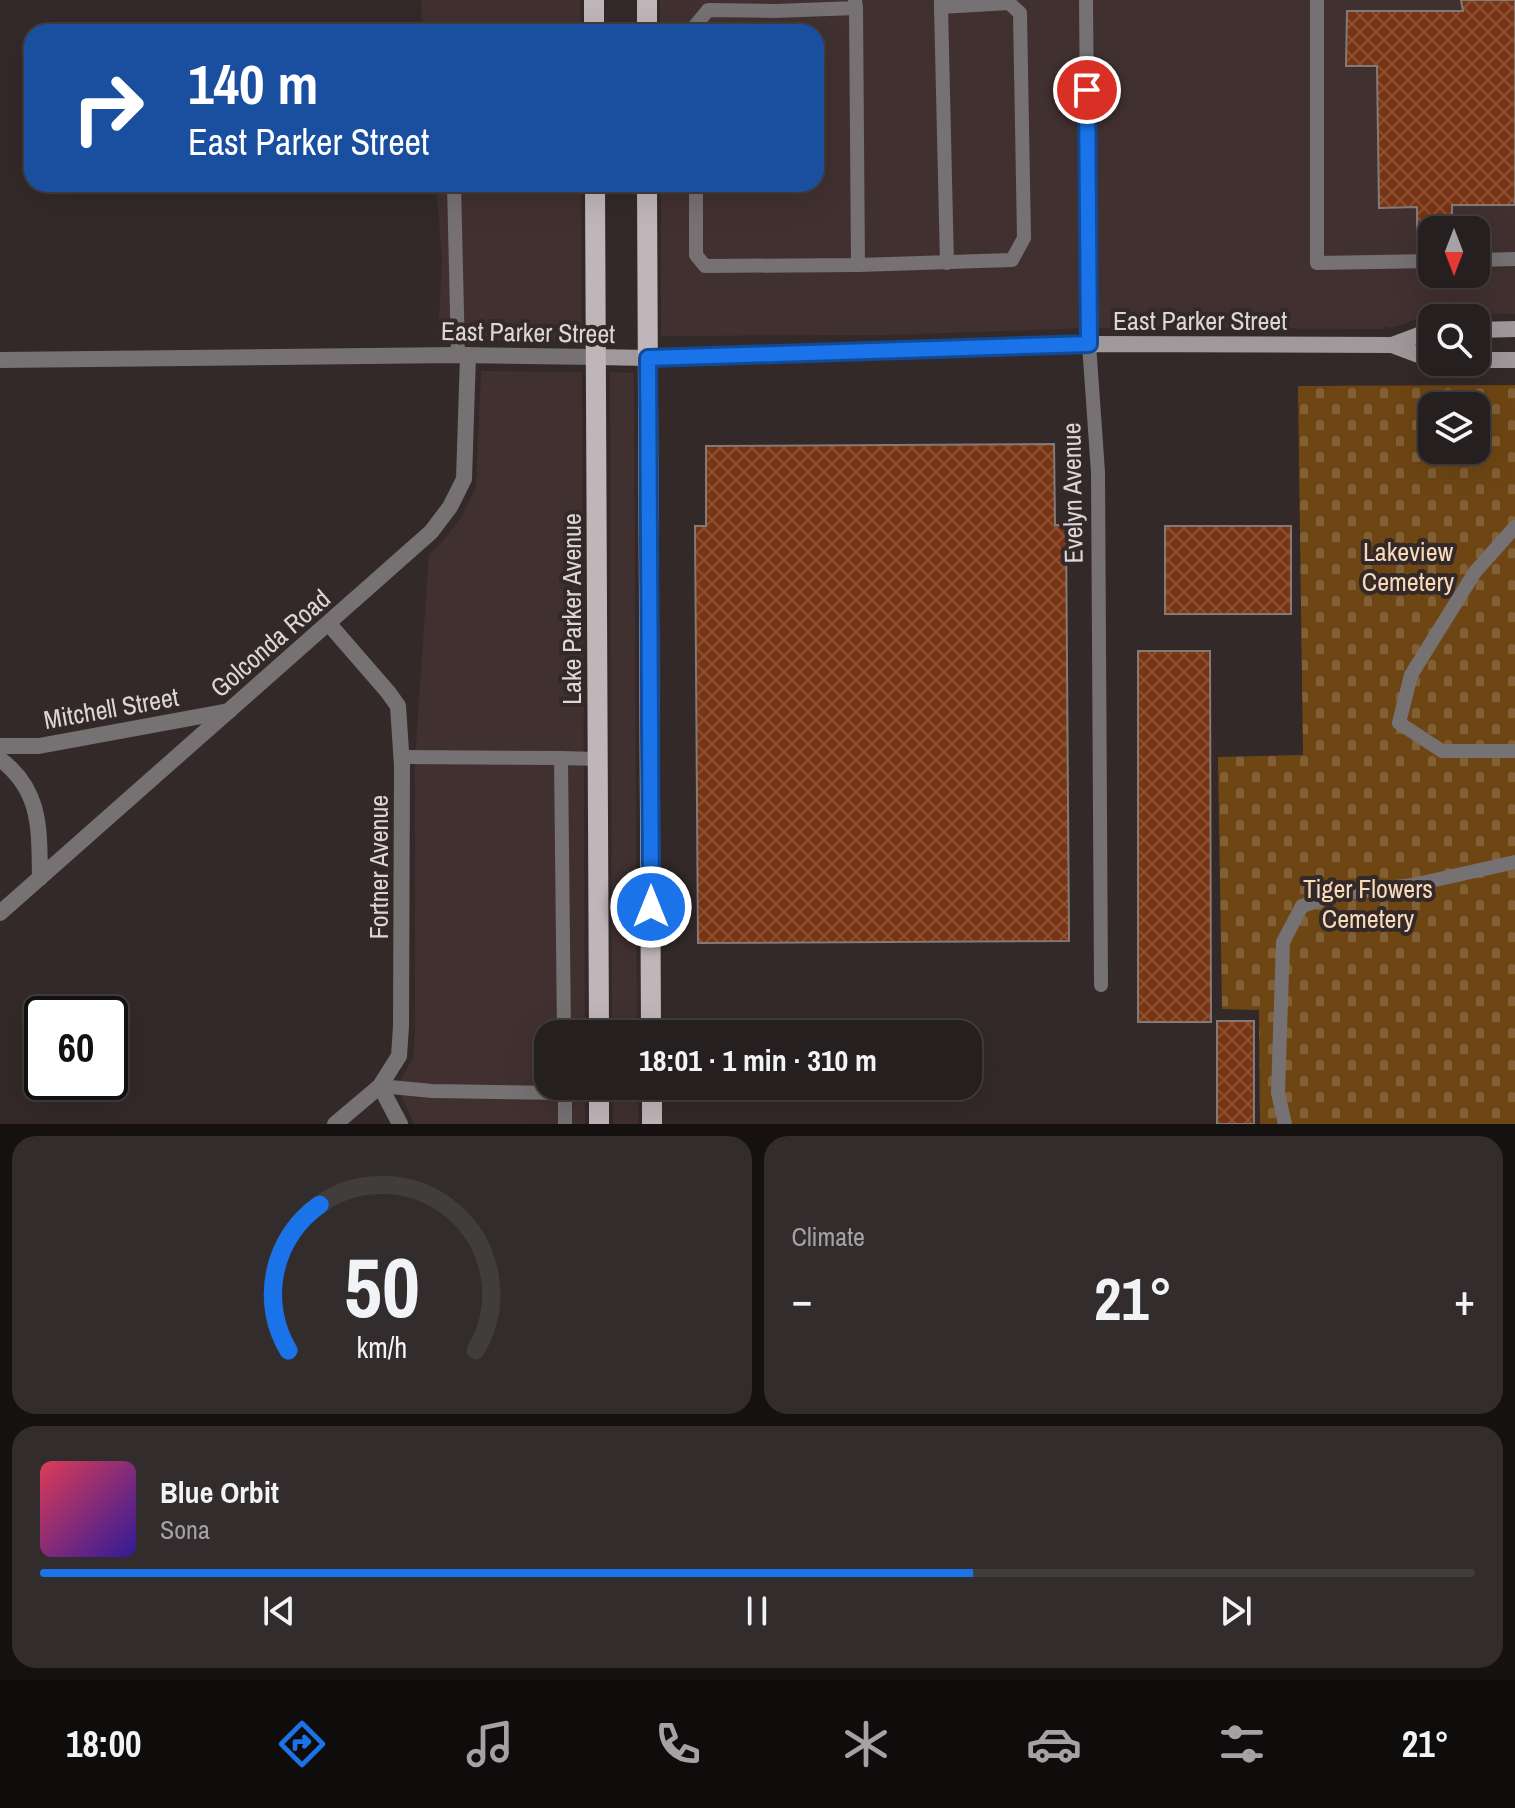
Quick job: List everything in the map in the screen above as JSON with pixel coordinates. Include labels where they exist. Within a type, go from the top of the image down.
[{"type":"main road","points":[[594,0],[594,24]]},
{"type":"main road","points":[[647,0],[647,24]]},
{"type":"main road","name":"Lake Parker Avenue","points":[[595,192],[599,1020]]},
{"type":"main road","points":[[647,192],[651,1020]]},
{"type":"main road","points":[[599,1100],[599,1124]]},
{"type":"main road","points":[[652,1100],[652,1124]]},
{"type":"street","points":[[1490,330],[1515,329]]},
{"type":"street","name":"East Parker Street","points":[[1392,345],[1418,335]]},
{"type":"street","name":"East Parker Street","points":[[0,360],[463,355],[648,358],[1089,344],[1392,345],[1418,355]]},
{"type":"street","name":"Golconda Road","points":[[0,913],[431,532],[450,507],[464,479],[463,355]]},
{"type":"street","points":[[1490,360],[1515,360]]},
{"type":"street","name":"Fortner Avenue","points":[[329,624],[398,706],[401,757],[401,1026],[399,1056],[380,1086]]},
{"type":"street","name":"Mitchell Street","points":[[0,746],[39,746],[230,711]]},
{"type":"street","points":[[0,759],[23,780],[32,797],[39,837],[40,878]]},
{"type":"street","points":[[335,1124],[380,1086],[400,1124]]},
{"type":"lane","name":"Evelyn Avenue","points":[[1086,0],[1089,344],[1098,472],[1101,985]]},
{"type":"lane","points":[[1317,0],[1317,263],[1418,261]]},
{"type":"lane","points":[[696,192],[696,255],[705,266],[858,265],[947,263],[1012,260],[1024,238],[1020,13],[1009,3],[941,4],[947,263]]},
{"type":"lane","points":[[697,24],[708,10],[775,11],[856,4],[858,265]]},
{"type":"lane","points":[[454,192],[463,355]]},
{"type":"lane","points":[[1490,260],[1515,259]]},
{"type":"lane","points":[[1515,527],[1475,572],[1411,675],[1399,723],[1442,751],[1515,751]]},
{"type":"lane","points":[[401,757],[598,759]]},
{"type":"lane","points":[[561,758],[564,1020]]},
{"type":"lane","points":[[1285,1124],[1278,1093],[1283,942],[1302,906],[1338,894],[1413,885],[1515,862]]},
{"type":"lane","points":[[380,1086],[432,1091],[534,1090]]},
{"type":"lane","points":[[565,1100],[565,1124]]},
{"type":"shaded area","points":[[421,0],[580,0],[581,24],[422,24]]},
{"type":"shaded area","points":[[660,0],[1515,0],[1515,314],[1490,314],[1490,304],[1418,304],[1418,319],[1382,329],[1089,328],[885,335],[661,336],[661,192],[824,192],[824,24],[660,24]]},
{"type":"shaded area","points":[[437,192],[581,192],[582,341],[438,340],[442,259]]},
{"type":"shaded area","points":[[481,371],[582,372],[585,1020],[534,1020],[534,1100],[585,1100],[585,1124],[414,1124],[397,1086],[413,1058],[415,1027],[415,759],[429,554],[461,518],[476,486]]},
{"type":"shaded area","points":[[610,372],[634,373],[637,1020],[612,1020]]},
{"type":"shaded area","points":[[613,1100],[638,1100],[638,1124],[613,1124]]},
{"type":"green space","points":[[1515,385],[1515,1124],[1260,1124],[1259,1010],[1222,1009],[1218,757],[1303,755],[1298,386]]},
{"type":"building","points":[[1461,0],[1515,0],[1515,205],[1452,205],[1452,216],[1418,216],[1417,234],[1417,207],[1379,208],[1377,66],[1346,66],[1347,11],[1463,11]]},
{"type":"building","points":[[1054,444],[1055,525],[1066,525],[1069,941],[698,943],[695,526],[706,526],[706,446]]},
{"type":"building","points":[[1165,526],[1291,526],[1291,614],[1165,614]]},
{"type":"building","points":[[1138,651],[1210,651],[1211,1022],[1138,1022]]},
{"type":"building","points":[[1217,1021],[1254,1021],[1254,1124],[1217,1124]]},
{"type":"route","points":[[651,907],[648,358],[1089,344],[1087,90]]},
{"type":"park label","name":"Lakeview Cemetery","points":[[1408,566]]},
{"type":"park label","name":"Tiger Flowers Cemetery","points":[[1368,903]]}]
